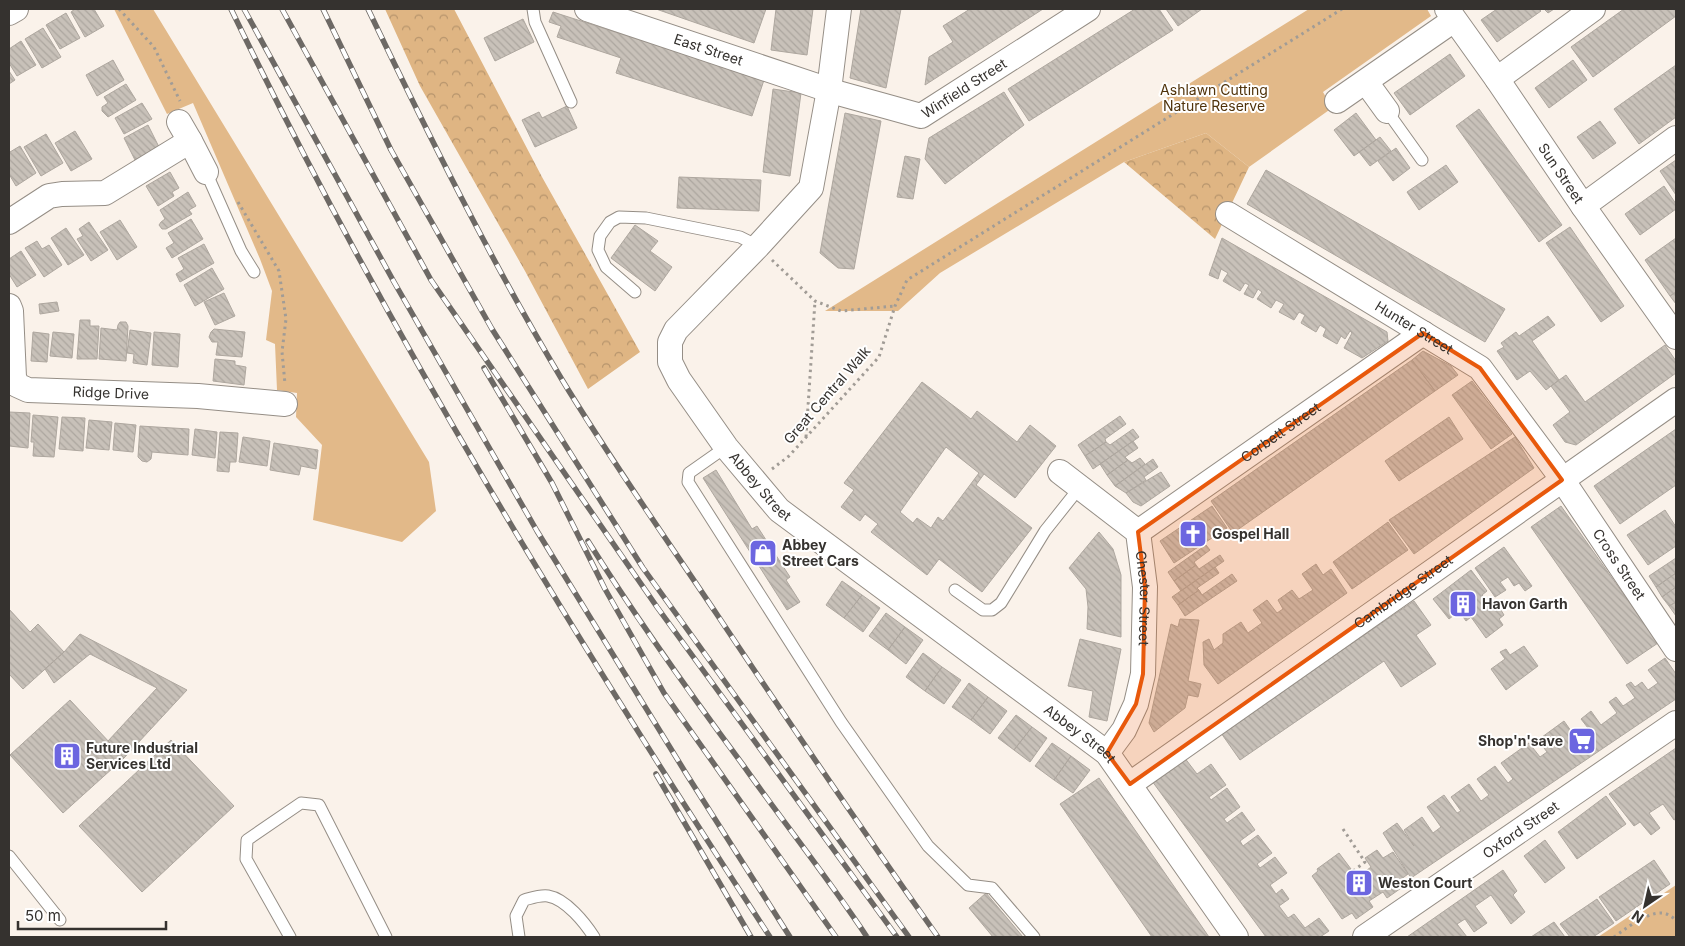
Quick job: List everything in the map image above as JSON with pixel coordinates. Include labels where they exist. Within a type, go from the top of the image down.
[{"type":"street","points":[[9,13],[16,9]]},
{"type":"street","name":"East Street","points":[[587,9],[829,90]]},
{"type":"street","name":"Abbey Street","points":[[839,9],[829,90],[812,188],[676,330],[670,342],[670,362],[679,380],[726,447],[779,510],[1107,753],[1236,937]]},
{"type":"street","name":"Winfield Street","points":[[829,90],[921,116],[1088,9]]},
{"type":"street","points":[[1497,79],[1593,9]]},
{"type":"street","points":[[1338,101],[1366,82],[1450,14]]},
{"type":"street","name":"Sun Street","points":[[1450,14],[1676,337]]},
{"type":"street","points":[[1366,82],[1387,111]]},
{"type":"street","points":[[9,222],[49,196],[105,193],[185,132],[206,172]]},
{"type":"street","points":[[1583,206],[1676,138]]},
{"type":"street","name":"Hunter Street","points":[[1228,214],[1480,368],[1562,480]]},
{"type":"street","name":"Ridge Drive","points":[[9,306],[11,311],[14,377],[17,385],[28,390],[198,396],[285,404]]},
{"type":"street","name":"Corbett Street","points":[[1138,532],[1423,333]]},
{"type":"street","name":"Cambridge Street","points":[[1130,784],[1676,400]]},
{"type":"street","name":"Chester Street","points":[[1060,472],[1138,532],[1145,587],[1143,674],[1136,704],[1124,730],[1107,753]]},
{"type":"street","name":"Cross Street","points":[[1562,480],[1676,649]]},
{"type":"street","name":"Oxford Street","points":[[1365,937],[1676,723]]},
{"type":"lane","points":[[533,9],[535,22],[571,102]]},
{"type":"lane","points":[[1387,111],[1422,160]]},
{"type":"lane","points":[[206,172],[241,251],[254,272]]},
{"type":"lane","points":[[635,292],[606,267],[598,250],[600,236],[610,222],[619,217],[646,218],[740,237],[758,246]]},
{"type":"lane","points":[[726,447],[689,473],[688,482],[841,722],[928,846],[968,886],[992,888],[1034,937]]},
{"type":"lane","points":[[956,590],[984,610],[992,610],[996,607],[1045,531],[1080,487]]},
{"type":"lane","points":[[290,937],[246,859],[247,840],[302,803],[319,805],[386,937]]},
{"type":"lane","points":[[9,856],[60,920]]},
{"type":"lane","points":[[519,937],[516,916],[524,900],[537,896],[550,896],[570,908],[594,937]]},
{"type":"path","name":"Great Central Walk","points":[[756,483],[789,456],[879,357],[895,306],[907,280],[1342,9]]},
{"type":"path","points":[[758,246],[815,301],[841,312],[895,306]]},
{"type":"path","points":[[806,438],[815,301]]},
{"type":"path","points":[[1343,829],[1365,862],[1348,875]]},
{"type":"path","points":[[1614,937],[1627,927],[1654,913],[1664,913],[1676,920]]},
{"type":"highlighted area","points":[[1423,333],[1480,368],[1562,480],[1130,784],[1107,753],[1136,704],[1143,674],[1145,587],[1138,532]]},
{"type":"green space","points":[[114,9],[153,9],[429,462],[436,511],[402,542],[313,520],[322,445],[296,417],[297,393],[277,390],[275,344],[266,340],[272,291],[260,259],[193,103],[167,114]]},
{"type":"green space","points":[[385,9],[454,9],[542,177],[640,352],[588,389],[525,271],[420,86]]},
{"type":"green space","name":"Ashlawn Cutting Nature Reserve","points":[[1309,9],[1427,9],[1431,16],[1323,92],[1332,108],[1249,167],[1206,133],[1124,162],[940,273],[898,311],[825,311]]},
{"type":"green space","points":[[1206,133],[1249,167],[1215,239],[1124,162]]},
{"type":"green space","points":[[1676,885],[1676,937],[1598,937]]},
{"type":"building","points":[[75,9],[94,9],[104,26],[85,37],[71,12]]},
{"type":"building","points":[[656,9],[766,9],[754,43]]},
{"type":"building","points":[[776,9],[813,9],[807,55],[771,50]]},
{"type":"building","points":[[861,9],[901,9],[886,88],[850,78]]},
{"type":"building","points":[[970,9],[1043,9],[925,85],[929,57],[953,42],[943,26]]},
{"type":"building","points":[[1135,9],[1159,9],[1173,30],[1029,121],[1008,89]]},
{"type":"building","points":[[1166,9],[1202,9],[1178,26]]},
{"type":"building","points":[[1497,9],[1539,9],[1541,11],[1497,42],[1481,20]]},
{"type":"building","points":[[1544,9],[1554,9],[1548,13]]},
{"type":"building","points":[[1624,9],[1676,9],[1676,16],[1593,77],[1571,47]]},
{"type":"building","points":[[553,12],[764,80],[752,116],[616,73],[621,58],[557,37],[561,26],[549,22]]},
{"type":"building","points":[[66,13],[80,38],[60,49],[46,25]]},
{"type":"building","points":[[523,19],[534,42],[495,61],[484,38]]},
{"type":"building","points":[[43,28],[61,57],[42,68],[25,39]]},
{"type":"building","points":[[21,41],[36,65],[17,76],[9,63],[9,49]]},
{"type":"building","points":[[1450,54],[1465,76],[1410,115],[1394,93]]},
{"type":"building","points":[[113,60],[124,80],[97,96],[86,75]]},
{"type":"building","points":[[1573,60],[1587,80],[1549,108],[1535,88]]},
{"type":"building","points":[[1676,65],[1676,117],[1639,144],[1614,109]]},
{"type":"building","points":[[9,71],[15,80],[9,84]]},
{"type":"building","points":[[126,84],[136,100],[108,117],[102,111],[102,107],[108,103],[104,97]]},
{"type":"building","points":[[773,89],[801,93],[790,176],[763,172]]},
{"type":"building","points":[[1004,92],[1024,125],[945,184],[925,159],[929,138]]},
{"type":"building","points":[[142,103],[152,119],[124,134],[115,118]]},
{"type":"building","points":[[567,106],[577,128],[535,147],[522,120],[539,112],[542,118]]},
{"type":"building","points":[[1479,109],[1562,225],[1539,242],[1456,126]]},
{"type":"building","points":[[845,113],[881,121],[854,269],[838,268],[820,253]]},
{"type":"building","points":[[1356,113],[1376,140],[1354,156],[1334,130]]},
{"type":"building","points":[[1600,121],[1616,143],[1593,159],[1577,137]]},
{"type":"building","points":[[148,125],[159,147],[135,160],[124,138]]},
{"type":"building","points":[[75,131],[92,159],[71,171],[55,143]]},
{"type":"building","points":[[46,134],[63,163],[41,176],[24,147]]},
{"type":"building","points":[[1380,137],[1391,151],[1370,166],[1359,152]]},
{"type":"building","points":[[20,146],[36,173],[16,186],[9,174],[9,150],[10,152]]},
{"type":"building","points":[[1396,148],[1410,168],[1393,181],[1378,161]]},
{"type":"building","points":[[905,156],[920,159],[913,199],[897,197]]},
{"type":"building","points":[[1676,160],[1676,195],[1660,171]]},
{"type":"building","points":[[1446,165],[1458,182],[1419,210],[1407,192]]},
{"type":"building","points":[[1266,170],[1505,309],[1485,342],[1247,204]]},
{"type":"building","points":[[170,172],[179,188],[172,192],[174,196],[158,206],[146,186]]},
{"type":"building","points":[[679,177],[761,180],[759,211],[677,208]]},
{"type":"building","points":[[1664,186],[1676,204],[1676,209],[1640,235],[1625,214]]},
{"type":"building","points":[[188,192],[196,206],[189,210],[192,214],[166,229],[162,229],[159,225],[165,219],[160,210]]},
{"type":"building","points":[[191,219],[203,239],[172,258],[166,248],[174,243],[168,233]]},
{"type":"building","points":[[120,220],[137,247],[117,260],[100,232]]},
{"type":"building","points":[[89,222],[108,250],[91,261],[77,239],[83,236],[79,229]]},
{"type":"building","points":[[635,225],[658,241],[650,251],[672,267],[655,291],[611,258]]},
{"type":"building","points":[[1570,227],[1624,306],[1601,322],[1546,243]]},
{"type":"building","points":[[66,228],[84,255],[68,265],[51,238]]},
{"type":"building","points":[[1222,238],[1387,332],[1388,341],[1362,358],[1344,348],[1352,333],[1350,331],[1345,339],[1341,336],[1337,344],[1323,336],[1326,329],[1320,325],[1316,332],[1301,323],[1305,315],[1299,312],[1294,320],[1279,312],[1284,304],[1276,300],[1271,308],[1257,299],[1262,292],[1258,289],[1253,298],[1244,294],[1249,285],[1245,283],[1240,291],[1223,281],[1228,273],[1221,269],[1218,279],[1209,275]]},
{"type":"building","points":[[1676,238],[1676,292],[1670,296],[1645,260]]},
{"type":"building","points":[[37,241],[42,249],[49,245],[62,265],[44,277],[25,248]]},
{"type":"building","points":[[204,244],[214,263],[180,282],[176,274],[184,269],[178,258]]},
{"type":"building","points":[[21,251],[36,275],[17,287],[9,274],[9,259]]},
{"type":"building","points":[[212,268],[224,289],[195,306],[184,285]]},
{"type":"building","points":[[1676,292],[1676,304],[1670,296]]},
{"type":"building","points":[[224,293],[235,316],[215,325],[204,302]]},
{"type":"building","points":[[57,302],[59,311],[40,314],[39,304]]},
{"type":"building","points":[[1548,316],[1555,325],[1532,341],[1559,380],[1546,390],[1530,371],[1517,380],[1497,351],[1504,347],[1501,343],[1516,332],[1519,336]]},
{"type":"building","points":[[80,320],[90,320],[90,326],[99,326],[97,359],[77,359]]},
{"type":"building","points":[[120,322],[126,322],[128,326],[126,361],[99,359],[101,328],[117,330]]},
{"type":"building","points":[[214,329],[245,332],[242,357],[216,355],[218,342],[212,342],[209,337]]},
{"type":"building","points":[[130,330],[151,333],[147,365],[133,363],[134,354],[127,353]]},
{"type":"building","points":[[33,332],[49,334],[47,362],[31,361]]},
{"type":"building","points":[[53,332],[74,334],[72,358],[50,356]]},
{"type":"building","points":[[154,332],[180,334],[178,367],[152,365]]},
{"type":"building","points":[[1665,345],[1676,361],[1676,373],[1576,445],[1565,442],[1553,425],[1570,412],[1551,386],[1566,375],[1585,402]]},
{"type":"building","points":[[1423,351],[1451,366],[1458,375],[1435,391],[1412,360]]},
{"type":"building","points":[[215,359],[235,361],[235,365],[246,367],[244,385],[213,381]]},
{"type":"building","points":[[1412,360],[1435,391],[1233,533],[1211,501]]},
{"type":"building","points":[[1472,381],[1512,434],[1491,449],[1452,395]]},
{"type":"building","points":[[922,382],[971,419],[977,411],[1017,442],[1030,425],[1056,446],[1015,498],[984,474],[976,485],[1032,528],[982,592],[939,559],[927,575],[871,532],[878,524],[865,514],[860,521],[841,507],[854,490],[844,483]],"holes":[[[946,447],[979,473],[943,521],[938,517],[931,528],[917,518],[913,523],[900,512]]]},
{"type":"building","points":[[9,412],[30,413],[28,448],[9,446]]},
{"type":"building","points":[[33,415],[58,417],[54,457],[33,456],[34,442],[31,442]]},
{"type":"building","points":[[1120,416],[1126,424],[1105,439],[1106,442],[1085,456],[1078,445]]},
{"type":"building","points":[[62,417],[85,418],[83,451],[59,449]]},
{"type":"building","points":[[1449,417],[1463,439],[1399,481],[1385,461]]},
{"type":"building","points":[[89,420],[112,422],[109,450],[86,448]]},
{"type":"building","points":[[115,423],[136,425],[133,452],[113,450]]},
{"type":"building","points":[[140,426],[189,429],[188,455],[152,452],[151,459],[147,462],[142,461],[138,457]]},
{"type":"building","points":[[195,429],[217,432],[215,458],[192,455]]},
{"type":"building","points":[[1133,429],[1139,437],[1093,469],[1085,456],[1106,442],[1110,445]]},
{"type":"building","points":[[1676,429],[1676,485],[1620,524],[1594,486]]},
{"type":"building","points":[[220,432],[238,433],[236,462],[230,462],[229,472],[217,471]]},
{"type":"building","points":[[243,437],[270,441],[267,466],[239,462]]},
{"type":"building","points":[[1515,437],[1534,468],[1414,554],[1389,520]]},
{"type":"building","points":[[1133,441],[1138,448],[1125,457],[1128,460],[1107,475],[1100,464]]},
{"type":"building","points":[[274,443],[318,450],[316,469],[301,466],[299,475],[270,470]]},
{"type":"building","points":[[1140,458],[1145,464],[1115,486],[1107,475],[1128,460],[1132,463]]},
{"type":"building","points":[[1153,459],[1158,467],[1144,477],[1146,480],[1126,493],[1115,486]]},
{"type":"building","name":"Abbey Street Cars","points":[[716,470],[752,529],[757,526],[790,577],[786,580],[800,602],[787,610],[703,478]]},
{"type":"building","points":[[1161,472],[1170,486],[1141,506],[1133,502],[1126,493]]},
{"type":"building","name":"Gospel Hall","points":[[1212,506],[1227,528],[1174,563],[1160,541]]},
{"type":"building","points":[[1561,506],[1658,643],[1627,664],[1531,527]]},
{"type":"building","points":[[1665,510],[1676,527],[1676,546],[1648,565],[1627,535]]},
{"type":"building","points":[[1388,522],[1408,550],[1352,589],[1333,562]]},
{"type":"building","points":[[1099,532],[1113,549],[1121,575],[1121,637],[1087,629],[1088,607],[1086,589],[1069,568]]},
{"type":"building","points":[[1206,545],[1210,550],[1194,562],[1196,565],[1174,581],[1168,572]]},
{"type":"building","points":[[1504,547],[1532,586],[1525,591],[1519,583],[1514,586],[1508,577],[1500,582],[1506,590],[1495,597],[1475,568]]},
{"type":"building","points":[[1220,555],[1224,561],[1181,591],[1174,581],[1196,565],[1199,569]]},
{"type":"building","points":[[1676,558],[1676,573],[1656,587],[1649,576]]},
{"type":"building","points":[[1316,564],[1323,575],[1331,569],[1347,593],[1218,684],[1204,665],[1203,642],[1209,639],[1214,650],[1223,643],[1223,634],[1241,622],[1248,633],[1262,623],[1253,610],[1267,600],[1277,613],[1283,609],[1278,600],[1292,590],[1299,599],[1313,590],[1302,574]]},
{"type":"building","points":[[1215,567],[1219,573],[1197,588],[1199,590],[1178,605],[1172,597]]},
{"type":"building","name":"Havon Garth","points":[[1471,570],[1487,591],[1482,595],[1490,606],[1496,602],[1504,615],[1499,619],[1503,625],[1486,638],[1471,617],[1466,621],[1459,611],[1449,619],[1433,599]]},
{"type":"building","points":[[1676,573],[1676,587],[1662,597],[1656,587]]},
{"type":"building","points":[[1232,574],[1237,581],[1185,616],[1178,605],[1199,590],[1202,595]]},
{"type":"building","points":[[842,581],[862,595],[844,618],[826,605]]},
{"type":"building","points":[[1676,587],[1676,602],[1669,606],[1662,597]]},
{"type":"building","points":[[862,595],[880,608],[863,632],[844,618]]},
{"type":"building","points":[[1414,601],[1431,625],[1416,635],[1436,664],[1401,687],[1384,661],[1240,760],[1221,733]]},
{"type":"building","points":[[1676,602],[1676,616],[1669,606]]},
{"type":"building","points":[[9,609],[30,632],[38,624],[64,652],[23,689],[9,674]]},
{"type":"building","points":[[886,613],[905,627],[888,650],[869,636]]},
{"type":"building","points":[[1180,619],[1199,620],[1188,681],[1201,684],[1198,697],[1188,695],[1185,708],[1154,732],[1149,723],[1171,624],[1178,627]]},
{"type":"building","points":[[905,627],[923,640],[906,664],[888,650]]},
{"type":"building","points":[[80,634],[187,690],[124,758],[108,741],[157,688],[90,654],[54,683],[45,669]]},
{"type":"building","points":[[1080,639],[1121,649],[1107,721],[1089,717],[1093,691],[1068,686]]},
{"type":"building","points":[[1524,646],[1538,666],[1506,690],[1491,669],[1505,659],[1500,652],[1506,649],[1510,655]]},
{"type":"building","points":[[923,653],[942,667],[925,691],[906,677]]},
{"type":"building","points":[[1665,658],[1676,674],[1676,699],[1411,878],[1383,833],[1397,823],[1414,846],[1404,830],[1422,817],[1433,833],[1441,827],[1427,807],[1444,795],[1457,813],[1461,811],[1451,797],[1469,784],[1481,801],[1489,795],[1477,779],[1495,766],[1508,783],[1513,779],[1501,763],[1529,743],[1540,757],[1547,752],[1538,740],[1564,721],[1576,738],[1588,728],[1581,719],[1591,711],[1601,725],[1617,713],[1609,702],[1616,697],[1623,706],[1635,698],[1626,685],[1631,682],[1635,687],[1642,682],[1648,690],[1658,683],[1648,670]]},
{"type":"building","points":[[942,667],[961,680],[944,704],[925,691]]},
{"type":"building","points":[[969,683],[988,697],[971,720],[952,707]]},
{"type":"building","points":[[988,697],[1007,711],[990,734],[971,720]]},
{"type":"building","name":"Future Industrial Services Ltd","points":[[70,700],[124,758],[63,813],[10,755]]},
{"type":"building","points":[[1016,715],[1032,727],[1014,750],[998,738]]},
{"type":"building","points":[[1032,727],[1047,738],[1030,762],[1014,750]]},
{"type":"building","points":[[171,740],[234,806],[142,892],[79,826]]},
{"type":"building","points":[[1052,743],[1071,756],[1054,780],[1035,766]]},
{"type":"building","points":[[1676,748],[1676,819],[1674,820],[1663,804],[1649,813],[1660,828],[1651,835],[1640,822],[1634,826],[1609,794]]},
{"type":"building","points":[[1071,756],[1090,770],[1073,793],[1054,780]]},
{"type":"building","points":[[1184,757],[1197,774],[1211,764],[1226,785],[1209,797],[1211,800],[1227,788],[1240,807],[1224,819],[1227,823],[1242,812],[1255,830],[1240,841],[1243,846],[1258,835],[1272,853],[1257,864],[1260,868],[1275,857],[1287,873],[1270,885],[1276,894],[1282,889],[1289,899],[1279,906],[1288,918],[1294,914],[1305,928],[1319,918],[1329,931],[1320,937],[1266,937],[1152,781]]},
{"type":"building","points":[[1099,778],[1209,937],[1152,937],[1060,804]]},
{"type":"building","points":[[1606,796],[1626,824],[1577,859],[1558,832]]},
{"type":"building","points":[[1545,840],[1565,868],[1545,883],[1524,856]]},
{"type":"building","name":"Weston Court","points":[[1377,850],[1383,858],[1393,852],[1408,874],[1400,880],[1404,886],[1387,898],[1383,892],[1369,901],[1373,907],[1356,919],[1352,913],[1342,919],[1312,876],[1318,871],[1317,869],[1339,853],[1351,869],[1346,873],[1353,881],[1371,867],[1365,858]]},
{"type":"building","points":[[1654,860],[1670,884],[1616,921],[1599,897]]},
{"type":"building","points":[[1503,870],[1517,891],[1513,895],[1525,912],[1511,924],[1491,895],[1475,906],[1487,923],[1474,932],[1465,919],[1457,924],[1467,937],[1407,937]]},
{"type":"building","points":[[986,893],[1023,937],[993,937],[969,908]]},
{"type":"building","points":[[1597,899],[1614,923],[1593,937],[1570,937],[1560,924]]},
{"type":"building","points":[[1554,922],[1565,937],[1531,937]]},
{"type":"railway","points":[[231,9],[353,248],[418,365],[554,597],[770,937]]},
{"type":"railway","points":[[244,9],[394,282],[537,531],[687,775],[790,937]]},
{"type":"railway","points":[[282,9],[431,280],[657,607],[897,937]]},
{"type":"railway","points":[[323,9],[391,150],[492,329],[643,568],[909,937]]},
{"type":"railway","points":[[368,9],[460,196],[509,288],[561,378],[618,468],[772,697],[938,937]]},
{"type":"railway","points":[[484,368],[552,483],[605,589],[664,693],[836,937]]},
{"type":"railway","points":[[588,541],[663,654],[867,937]]},
{"type":"railway","points":[[656,774],[751,937]]},
{"type":"place","name":"Gospel Hall","points":[[1193,534]]},
{"type":"place","name":"Abbey Street Cars","points":[[763,553]]},
{"type":"place","name":"Havon Garth","points":[[1463,604]]},
{"type":"place","name":"Shop'n'save","points":[[1582,741]]},
{"type":"place","name":"Future Industrial Services Ltd","points":[[67,756]]},
{"type":"place","name":"Weston Court","points":[[1359,883]]}]
